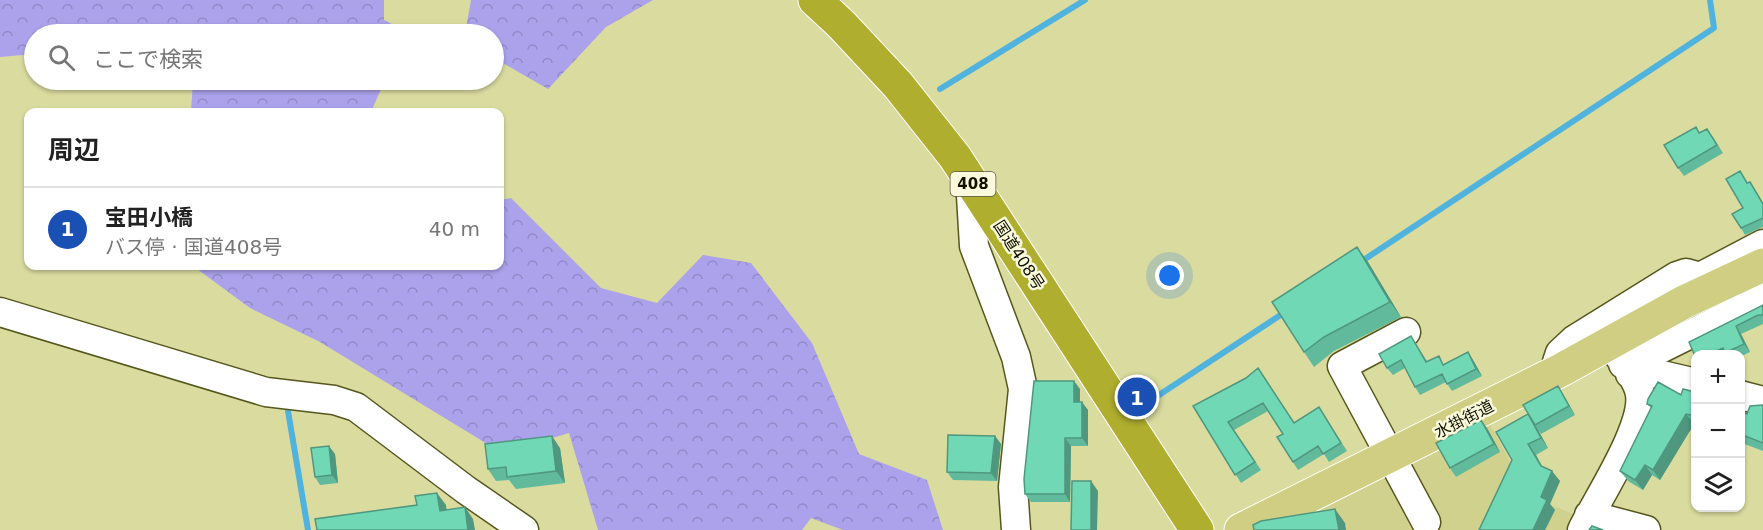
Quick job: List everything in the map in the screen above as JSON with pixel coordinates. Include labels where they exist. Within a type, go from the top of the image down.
[{"type":"highway","name":"国道408号","points":[[815,0],[841,24],[898,85],[970,179],[1189,529]]},
{"type":"main road","name":"水掛街道","points":[[1241,530],[1561,370],[1620,360],[1684,302],[1763,265]]},
{"type":"street","points":[[970,179],[974,246],[1016,357],[1023,389],[1014,476],[1016,530]]},
{"type":"street","points":[[1561,370],[1557,362],[1560,353],[1574,340],[1668,281],[1686,273],[1700,277],[1763,244]]},
{"type":"street","points":[[1620,360],[1652,353],[1763,298]]},
{"type":"street","points":[[0,312],[266,392],[334,400],[356,407],[465,490],[524,530]]},
{"type":"street","points":[[1406,332],[1342,366],[1426,522]]},
{"type":"street","points":[[1620,360],[1649,372],[1691,382]]},
{"type":"street","points":[[1620,360],[1639,389],[1639,414],[1632,434],[1586,523],[1646,530]]},
{"type":"shaded area","points":[[1487,419],[1529,496],[1573,514],[1566,530],[1268,530]]},
{"type":"green space","points":[[0,0],[384,0],[384,20],[392,24],[24,24],[24,55],[0,57]]},
{"type":"green space","points":[[471,0],[653,0],[606,27],[548,89],[504,64],[504,24],[467,24]]},
{"type":"green space","points":[[192,90],[381,90],[373,108],[191,108]]},
{"type":"green space","points":[[511,198],[601,288],[657,303],[703,255],[751,263],[812,343],[859,454],[927,480],[943,530],[843,530],[811,518],[802,530],[598,530],[569,433],[502,453],[320,342],[250,308],[198,270],[504,270],[504,199]]},
{"type":"building","points":[[1696,127],[1699,133],[1707,129],[1717,145],[1678,168],[1664,145]]},
{"type":"building","points":[[1740,171],[1747,183],[1750,182],[1763,204],[1763,218],[1741,228],[1732,214],[1743,208],[1726,179]]},
{"type":"building","points":[[1357,247],[1390,302],[1324,337],[1304,352],[1272,302]]},
{"type":"building","points":[[1763,305],[1763,315],[1758,315],[1736,326],[1744,344],[1731,350],[1723,348],[1692,350],[1689,342]]},
{"type":"building","points":[[1411,336],[1426,362],[1439,356],[1443,365],[1468,352],[1476,369],[1447,384],[1442,374],[1415,387],[1401,360],[1387,368],[1379,354]]},
{"type":"building","points":[[1258,368],[1294,423],[1319,407],[1341,443],[1323,454],[1318,446],[1293,462],[1277,437],[1283,434],[1263,403],[1228,422],[1255,462],[1235,475],[1193,406],[1246,378]]},
{"type":"building","points":[[1034,381],[1074,381],[1074,402],[1082,402],[1082,438],[1065,438],[1065,494],[1025,494],[1024,479]]},
{"type":"building","points":[[1658,382],[1681,395],[1683,389],[1691,391],[1691,415],[1686,414],[1653,470],[1645,465],[1635,480],[1620,471],[1652,406],[1647,404]]},
{"type":"building","points":[[1558,386],[1569,406],[1535,425],[1523,405]]},
{"type":"building","points":[[1763,405],[1763,443],[1745,436],[1745,413],[1747,414],[1750,406]]},
{"type":"building","points":[[1528,414],[1541,438],[1528,444],[1541,466],[1552,471],[1541,497],[1547,500],[1533,530],[1479,530],[1512,460],[1496,432]]},
{"type":"building","points":[[1481,420],[1494,444],[1450,468],[1436,443]]},
{"type":"building","points":[[948,435],[995,436],[991,473],[947,472]]},
{"type":"building","points":[[552,436],[556,471],[507,477],[506,467],[488,469],[485,444]]},
{"type":"building","points":[[329,446],[332,475],[315,477],[311,448]]},
{"type":"building","points":[[1072,481],[1091,481],[1091,530],[1071,530]]},
{"type":"building","points":[[437,493],[440,511],[465,507],[468,530],[317,530],[315,519],[417,505],[415,496]]},
{"type":"building","points":[[1335,509],[1339,530],[1254,530],[1253,525],[1261,521]]},
{"type":"building","points":[[1592,526],[1603,530],[1589,530]]},
{"type":"waterway","points":[[940,89],[1085,0]]},
{"type":"waterway","points":[[1359,263],[1714,28],[1710,0]]},
{"type":"waterway","points":[[1156,397],[1285,312]]},
{"type":"waterway","points":[[288,411],[308,530]]},
{"type":"place","name":"宝田小橋","points":[[1137,397]]}]
